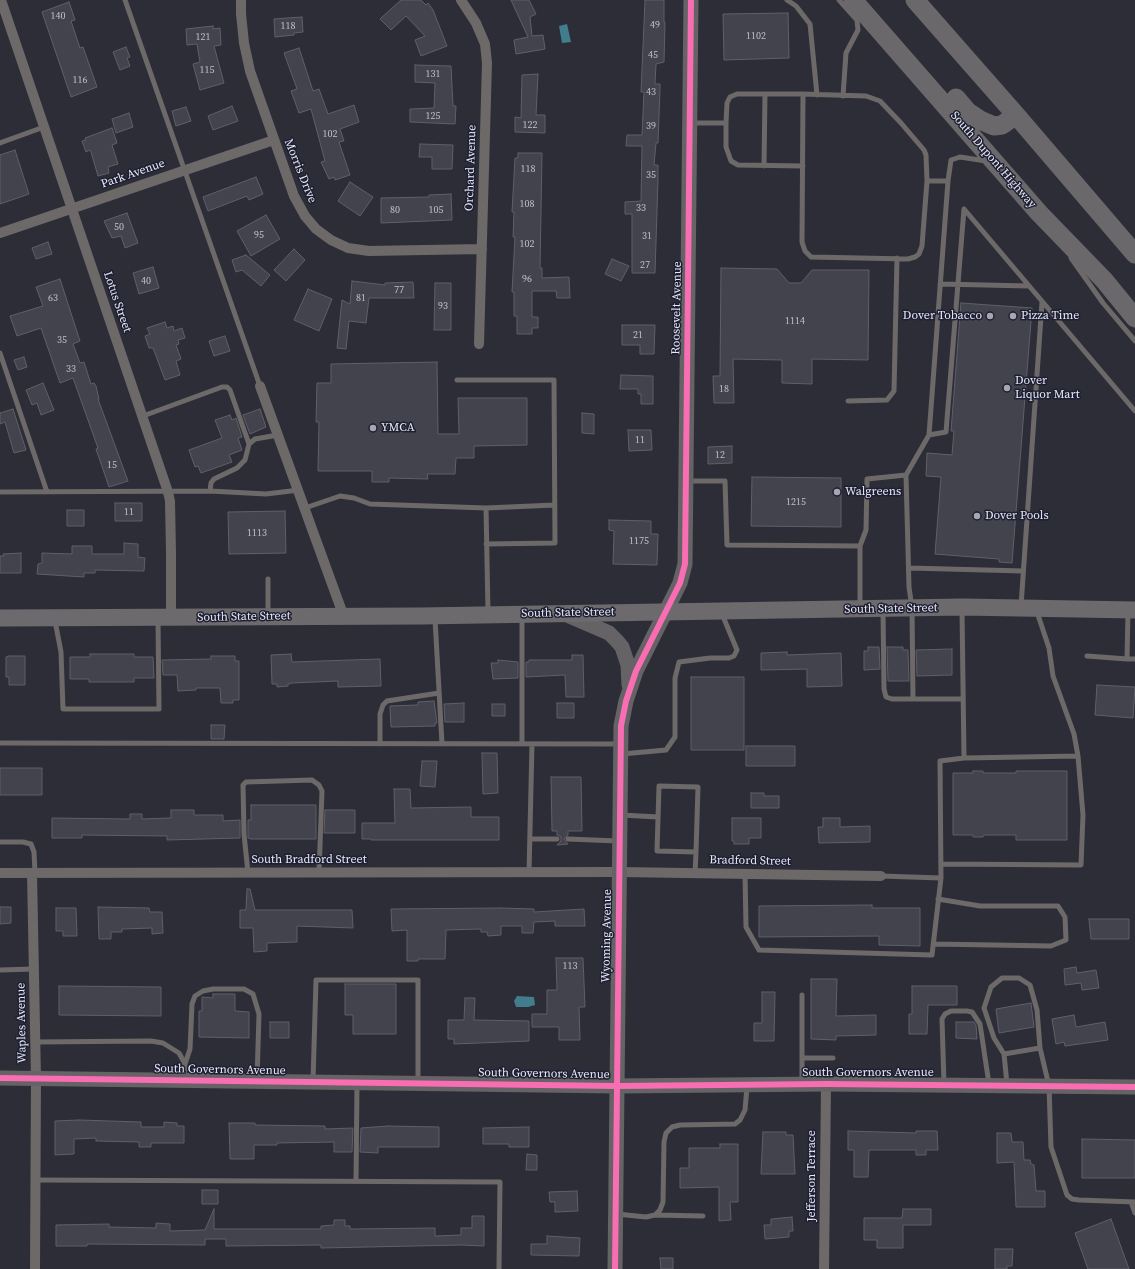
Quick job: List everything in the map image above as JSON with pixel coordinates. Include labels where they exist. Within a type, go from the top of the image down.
[{"type":"highway","points":[[854,0],[893,28],[968,112],[980,120],[994,126],[1002,125],[1016,115]]},
{"type":"highway","name":"South Dupont Highway","points":[[854,0],[997,162],[1039,213],[1104,280],[1135,318]]},
{"type":"highway","points":[[915,0],[1135,254]]},
{"type":"highway","points":[[1104,280],[1135,312]]},
{"type":"main road","name":"South State Street","points":[[0,618],[435,616],[563,612],[665,612],[962,607],[1131,610]]},
{"type":"street","name":"Lotus Street","points":[[1,0],[168,492],[170,501],[171,553],[165,618]]},
{"type":"street","name":"Morris Drive","points":[[241,0],[243,36],[250,71],[294,196],[305,216],[316,228],[331,240],[348,248],[369,251],[482,249]]},
{"type":"street","name":"Orchard Avenue","points":[[461,0],[479,30],[485,44],[487,63],[479,344]]},
{"type":"street","name":"Roosevelt Avenue","points":[[665,612],[680,583],[685,564],[691,0]]},
{"type":"street","name":"Park Avenue","points":[[0,233],[274,140]]},
{"type":"street","points":[[260,386],[344,617]]},
{"type":"street","points":[[563,612],[610,633],[622,647],[628,665],[630,688]]},
{"type":"street","name":"Wyoming Avenue","points":[[616,1269],[620,749],[623,715],[630,688],[665,612]]},
{"type":"street","name":"South Bradford Street","points":[[0,873],[619,872]]},
{"type":"street","name":"Bradford Street","points":[[619,872],[882,876]]},
{"type":"street","name":"Waples Avenue","points":[[33,873],[36,1079],[35,1269]]},
{"type":"street","name":"South Governors Avenue","points":[[0,1078],[617,1086],[826,1084],[1135,1087]]},
{"type":"street","name":"Jefferson Terrace","points":[[824,1269],[826,1084]]},
{"type":"lane","points":[[125,0],[260,386]]},
{"type":"lane","points":[[787,0],[796,6],[810,24],[817,95]]},
{"type":"lane","points":[[839,0],[857,20],[858,30],[846,54],[843,96]]},
{"type":"lane","points":[[803,94],[803,166],[802,242],[805,251],[811,256],[908,259],[919,254],[922,246],[927,181],[926,155],[924,150],[880,101],[866,96],[803,94],[737,94],[730,97],[727,103],[726,147],[731,161],[738,165],[803,166]]},
{"type":"lane","points":[[764,166],[765,94]]},
{"type":"lane","points":[[690,123],[726,124]]},
{"type":"lane","points":[[0,143],[44,127]]},
{"type":"lane","points":[[913,699],[912,608],[906,475],[928,435],[948,181],[951,160],[960,157],[997,162]]},
{"type":"lane","points":[[927,181],[948,181]]},
{"type":"lane","points":[[928,435],[946,432],[964,209],[1135,411]]},
{"type":"lane","points":[[1039,213],[1062,245]]},
{"type":"lane","points":[[1066,252],[1103,303],[1135,341]]},
{"type":"lane","points":[[848,401],[887,400],[894,391],[897,258]]},
{"type":"lane","points":[[940,284],[1029,286]]},
{"type":"lane","points":[[941,864],[1081,865],[1083,816],[1078,756],[1074,734],[1053,676],[1048,648],[1028,608],[1023,571],[1042,302]]},
{"type":"lane","points":[[0,353],[47,492]]},
{"type":"lane","points":[[457,380],[554,380],[555,543],[486,544]]},
{"type":"lane","points":[[143,416],[222,387],[227,387],[230,390],[249,444],[245,460],[237,468],[214,479],[211,483],[210,491]]},
{"type":"lane","points":[[249,444],[255,440],[278,435]]},
{"type":"lane","points":[[860,609],[860,546],[866,530],[867,479],[906,475]]},
{"type":"lane","points":[[686,481],[725,481],[727,544],[860,546]]},
{"type":"lane","points":[[0,492],[210,491],[266,494],[299,490]]},
{"type":"lane","points":[[305,508],[340,496],[354,498],[370,504],[486,508],[555,505]]},
{"type":"lane","points":[[486,508],[489,614]]},
{"type":"lane","points":[[909,568],[1023,571]]},
{"type":"lane","points":[[267,617],[268,579]]},
{"type":"lane","points":[[962,607],[964,758]]},
{"type":"lane","points":[[883,609],[886,697],[892,699],[964,699]]},
{"type":"lane","points":[[1127,658],[1131,610]]},
{"type":"lane","points":[[0,743],[532,744],[666,750],[675,737],[675,678],[679,662],[710,658],[729,658],[734,656],[737,650],[721,611]]},
{"type":"lane","points":[[522,614],[522,744]]},
{"type":"lane","points":[[435,616],[442,744]]},
{"type":"lane","points":[[55,618],[61,652],[63,709],[159,709],[165,618]]},
{"type":"lane","points":[[1087,656],[1135,659]]},
{"type":"lane","points":[[380,744],[380,714],[383,704],[387,701],[439,693]]},
{"type":"lane","points":[[529,873],[532,744]]},
{"type":"lane","points":[[745,874],[746,927],[759,950],[932,955],[941,878],[940,761],[964,758],[1078,756]]},
{"type":"lane","points":[[248,873],[244,834],[243,785],[246,782],[312,780],[322,791],[319,873]]},
{"type":"lane","points":[[695,874],[696,852],[698,788],[659,786],[657,851],[696,852]]},
{"type":"lane","points":[[620,815],[658,817]]},
{"type":"lane","points":[[530,839],[557,839]]},
{"type":"lane","points":[[568,839],[619,841]]},
{"type":"lane","points":[[0,842],[23,842],[31,844],[34,852],[33,873]]},
{"type":"lane","points":[[882,876],[941,878]]},
{"type":"lane","points":[[933,944],[1051,946],[1066,940],[1065,917],[1058,906],[980,906],[938,899]]},
{"type":"lane","points":[[0,970],[34,969]]},
{"type":"lane","points":[[1007,1086],[1004,1054],[994,1038],[984,1008],[991,987],[1002,978],[1019,978],[1030,985],[1037,1010],[1040,1048],[1049,1086],[1051,1147],[1067,1195],[1072,1199],[1079,1200],[1133,1202],[1135,1213]]},
{"type":"lane","points":[[313,1082],[316,980],[418,980],[418,1084]]},
{"type":"lane","points":[[184,1081],[185,1064],[190,1049],[192,1004],[195,996],[203,991],[213,989],[244,989],[253,994],[259,1014],[256,1082]]},
{"type":"lane","points":[[802,995],[802,1084]]},
{"type":"lane","points":[[944,1085],[942,1019],[945,1014],[951,1011],[967,1011],[972,1012],[980,1024],[989,1086]]},
{"type":"lane","points":[[35,1042],[151,1041],[172,1048],[179,1053],[185,1064]]},
{"type":"lane","points":[[1004,1054],[1040,1048]]},
{"type":"lane","points":[[802,1058],[833,1058]]},
{"type":"lane","points":[[356,1181],[357,1083]]},
{"type":"lane","points":[[655,1215],[660,1210],[663,1202],[664,1142],[666,1133],[672,1127],[680,1125],[735,1124],[740,1120],[745,1110],[747,1085]]},
{"type":"lane","points":[[35,1180],[500,1182],[499,1269]]},
{"type":"lane","points":[[616,1214],[646,1217],[655,1215],[703,1216]]},
{"type":"water","points":[[567,24],[571,42],[562,43],[559,26]]},
{"type":"water","points":[[517,996],[534,997],[535,1005],[528,1007],[516,1007],[514,1001]]},
{"type":"building","points":[[401,0],[421,0],[426,5],[428,3],[433,10],[447,46],[421,56],[415,40],[425,36],[406,16],[391,30],[380,19]]},
{"type":"building","points":[[511,0],[529,0],[536,14],[530,17],[532,36],[543,35],[545,49],[516,54],[514,40],[528,37]]},
{"type":"building","points":[[645,0],[664,0],[665,22],[664,62],[656,64],[655,84],[660,84],[660,89],[658,143],[656,143],[654,165],[658,165],[655,273],[632,273],[632,214],[625,214],[625,202],[641,201],[642,146],[626,146],[627,135],[642,135],[644,92],[641,92]]},
{"type":"building","points":[[69,2],[75,20],[71,21],[80,48],[83,47],[97,87],[71,97],[42,12]]},
{"type":"building","points":[[788,13],[789,58],[724,60],[723,14]]},
{"type":"building","points":[[302,17],[303,32],[294,33],[294,35],[275,37],[274,19]]},
{"type":"building","points":[[213,26],[213,29],[220,28],[221,45],[214,46],[224,83],[200,90],[193,64],[200,62],[197,44],[187,45],[186,29]]},
{"type":"building","points":[[126,47],[130,57],[127,58],[130,66],[120,70],[113,52]]},
{"type":"building","points":[[299,48],[313,91],[319,89],[328,114],[354,105],[359,122],[340,129],[344,141],[339,142],[350,175],[335,180],[334,177],[329,179],[321,162],[325,161],[311,109],[299,113],[291,91],[297,89],[284,53]]},
{"type":"building","points":[[415,65],[451,66],[453,106],[456,106],[455,124],[410,122],[410,109],[434,108],[435,83],[415,82]]},
{"type":"building","points":[[538,74],[536,115],[545,115],[545,133],[515,132],[515,117],[521,118],[522,75]]},
{"type":"building","points":[[232,106],[238,121],[213,130],[208,116]]},
{"type":"building","points":[[186,107],[191,121],[176,126],[172,111]]},
{"type":"building","points":[[129,113],[133,127],[116,133],[112,119]]},
{"type":"building","points":[[112,128],[117,143],[112,145],[118,164],[108,167],[109,173],[98,176],[91,152],[90,150],[86,152],[82,141],[86,140],[85,138]]},
{"type":"building","points":[[420,144],[453,145],[452,169],[432,169],[432,157],[419,157]]},
{"type":"building","points":[[15,150],[29,194],[0,204],[0,155]]},
{"type":"building","points":[[518,153],[542,153],[540,268],[542,268],[542,278],[569,277],[570,298],[557,298],[556,291],[532,291],[532,317],[538,317],[538,328],[532,328],[532,334],[517,334],[517,316],[514,316],[514,292],[512,292],[515,237],[513,237],[514,212],[512,212],[515,158],[518,158]]},
{"type":"building","points":[[256,177],[263,194],[249,200],[247,196],[208,211],[203,197]]},
{"type":"building","points":[[350,182],[373,197],[360,216],[338,201]]},
{"type":"building","points":[[451,194],[452,220],[381,223],[381,198],[429,197],[429,195]]},
{"type":"building","points":[[127,213],[138,243],[125,248],[121,236],[112,238],[104,221]]},
{"type":"building","points":[[266,215],[280,239],[251,256],[237,231]]},
{"type":"building","points":[[48,242],[52,254],[36,259],[32,248]]},
{"type":"building","points":[[294,249],[305,260],[286,281],[274,270]]},
{"type":"building","points":[[246,255],[270,275],[261,286],[242,270],[236,272],[232,260]]},
{"type":"building","points":[[612,259],[629,266],[621,281],[605,274]]},
{"type":"building","points":[[153,267],[159,288],[139,294],[133,273]]},
{"type":"building","points":[[721,268],[777,269],[789,283],[801,283],[812,270],[869,270],[868,360],[812,359],[812,384],[782,383],[782,360],[733,359],[734,403],[714,403],[713,376],[720,376]]},
{"type":"building","points":[[60,279],[80,341],[73,344],[80,363],[84,362],[91,384],[94,383],[96,386],[98,399],[128,481],[109,487],[96,449],[98,448],[73,378],[60,383],[41,328],[17,336],[10,316],[43,306],[36,287]]},
{"type":"building","points":[[352,281],[385,285],[385,283],[413,282],[414,298],[369,298],[366,323],[349,321],[346,349],[337,348],[342,300],[350,304]]},
{"type":"building","points":[[435,283],[451,283],[451,330],[434,330]]},
{"type":"building","points":[[308,289],[332,299],[319,331],[294,320]]},
{"type":"building","points":[[961,303],[1032,308],[1012,563],[999,562],[999,559],[935,554],[941,477],[926,476],[927,453],[952,455],[954,431],[951,431]]},
{"type":"building","points":[[165,322],[167,328],[173,326],[174,331],[182,328],[185,338],[178,340],[179,344],[176,345],[181,359],[176,361],[180,375],[165,380],[153,348],[149,348],[145,336],[150,334],[147,328]]},
{"type":"building","points":[[622,325],[655,325],[654,354],[640,354],[640,345],[622,345]]},
{"type":"building","points":[[225,336],[230,351],[214,356],[209,341]]},
{"type":"building","points":[[24,357],[27,367],[18,370],[14,360]]},
{"type":"building","name":"YMCA","points":[[437,362],[438,434],[459,434],[458,398],[527,398],[527,445],[474,446],[474,458],[456,458],[455,474],[427,474],[428,479],[389,478],[389,482],[372,482],[372,471],[318,471],[319,422],[316,422],[317,383],[331,383],[331,364]]},
{"type":"building","points":[[621,375],[653,376],[653,404],[641,404],[641,394],[638,394],[638,389],[620,389]]},
{"type":"building","points":[[43,383],[54,410],[41,415],[37,403],[32,405],[26,390]]},
{"type":"building","points":[[13,409],[26,450],[14,453],[5,422],[0,424],[0,413]]},
{"type":"building","points":[[260,409],[266,427],[250,434],[243,415]]},
{"type":"building","points":[[582,413],[594,414],[594,434],[582,433]]},
{"type":"building","points":[[230,415],[232,420],[236,418],[242,437],[238,438],[242,450],[229,455],[232,462],[201,473],[198,466],[195,467],[189,450],[222,438],[215,420]]},
{"type":"building","points":[[628,430],[651,430],[652,450],[629,451]]},
{"type":"building","points":[[732,446],[732,463],[708,464],[708,447]]},
{"type":"building","name":"Walgreens","points":[[752,477],[841,478],[841,527],[751,526]]},
{"type":"building","points":[[115,503],[142,503],[142,521],[115,521]]},
{"type":"building","points":[[67,510],[84,510],[84,526],[67,526]]},
{"type":"building","points":[[285,511],[286,553],[229,554],[228,512]]},
{"type":"building","points":[[609,520],[651,521],[651,534],[658,534],[657,565],[613,564],[614,531],[609,530]]},
{"type":"building","points":[[124,543],[138,544],[138,557],[145,558],[144,571],[95,570],[95,573],[84,573],[84,577],[37,574],[38,564],[42,563],[42,553],[72,554],[72,546],[92,546],[92,554],[124,554]]},
{"type":"building","points":[[21,553],[21,573],[0,573],[0,556],[4,556],[3,554]]},
{"type":"building","points":[[868,647],[879,647],[880,669],[864,670],[864,651],[868,651]]},
{"type":"building","points":[[887,647],[903,647],[903,650],[908,650],[909,681],[888,681]]},
{"type":"building","points":[[952,649],[952,675],[917,676],[916,650]]},
{"type":"building","points":[[787,652],[787,655],[841,653],[842,686],[807,687],[807,669],[761,670],[761,653]]},
{"type":"building","points":[[90,654],[134,654],[134,657],[153,657],[154,678],[134,678],[134,682],[89,682],[89,679],[70,679],[70,657],[90,657]]},
{"type":"building","points":[[291,654],[292,662],[380,659],[381,686],[338,687],[338,681],[292,683],[288,684],[288,686],[277,687],[277,684],[272,684],[271,655]]},
{"type":"building","points":[[572,655],[583,655],[584,697],[566,697],[565,675],[526,677],[526,662],[529,662],[529,660],[572,660]]},
{"type":"building","points":[[25,656],[25,685],[9,685],[9,677],[6,677],[6,657]]},
{"type":"building","points":[[211,656],[235,656],[235,661],[239,661],[239,700],[233,700],[233,703],[221,703],[220,688],[196,688],[196,690],[178,691],[177,675],[163,675],[162,660],[211,659]]},
{"type":"building","points":[[498,660],[518,662],[518,678],[493,679],[491,663],[498,663]]},
{"type":"building","points":[[691,677],[744,677],[744,750],[691,750]]},
{"type":"building","points":[[1097,685],[1135,687],[1133,718],[1095,715]]},
{"type":"building","points":[[434,701],[437,723],[435,723],[435,726],[391,727],[390,706],[418,705],[418,702]]},
{"type":"building","points":[[464,703],[464,722],[445,722],[444,704]]},
{"type":"building","points":[[557,703],[574,703],[574,718],[557,718]]},
{"type":"building","points":[[492,704],[505,704],[505,716],[492,716]]},
{"type":"building","points":[[211,725],[225,725],[224,739],[211,739]]},
{"type":"building","points":[[746,746],[795,746],[795,766],[746,766]]},
{"type":"building","points":[[482,753],[497,753],[498,793],[483,794]]},
{"type":"building","points":[[422,761],[437,761],[435,787],[420,786]]},
{"type":"building","points":[[0,768],[42,768],[42,795],[0,795]]},
{"type":"building","points":[[973,771],[983,771],[983,773],[1016,773],[1016,771],[1067,771],[1067,840],[1016,840],[1016,835],[984,835],[983,837],[973,837],[973,835],[953,835],[953,773],[973,773]]},
{"type":"building","points":[[551,777],[581,777],[582,831],[568,831],[568,835],[564,839],[568,844],[557,845],[561,841],[561,837],[557,835],[557,831],[552,831]]},
{"type":"building","points":[[394,789],[410,789],[411,808],[471,807],[471,817],[499,817],[499,840],[362,839],[362,823],[395,823]]},
{"type":"building","points":[[751,793],[764,793],[764,796],[779,796],[779,808],[751,808]]},
{"type":"building","points":[[251,805],[316,805],[316,839],[248,838],[248,820],[251,820]]},
{"type":"building","points":[[171,810],[194,810],[194,815],[223,815],[223,821],[240,820],[240,838],[167,840],[167,836],[82,835],[82,838],[52,838],[52,818],[130,819],[130,814],[142,814],[142,819],[171,818]]},
{"type":"building","points":[[325,810],[355,810],[355,833],[324,833]]},
{"type":"building","points":[[732,818],[761,818],[761,838],[749,838],[749,844],[734,844],[734,841],[732,841]]},
{"type":"building","points":[[823,818],[840,818],[840,827],[870,826],[870,842],[819,843],[818,827],[823,827]]},
{"type":"building","points":[[247,889],[250,889],[255,910],[352,910],[353,928],[297,926],[297,942],[267,943],[267,951],[254,952],[253,928],[240,928],[240,910],[246,910]]},
{"type":"building","points":[[872,905],[872,908],[920,908],[920,946],[879,945],[879,936],[759,937],[759,906]]},
{"type":"building","points":[[0,907],[11,907],[11,923],[0,924]]},
{"type":"building","points":[[98,907],[149,908],[150,912],[162,912],[163,933],[152,934],[152,928],[122,929],[122,932],[111,932],[111,939],[99,939]]},
{"type":"building","points":[[56,908],[76,908],[77,936],[63,936],[63,931],[56,931]]},
{"type":"building","points":[[391,909],[534,909],[534,912],[584,909],[585,926],[555,926],[555,921],[534,922],[533,933],[522,933],[522,926],[501,926],[501,935],[488,936],[487,932],[481,932],[481,929],[446,930],[445,959],[418,959],[418,961],[407,961],[407,930],[392,931]]},
{"type":"building","points":[[1089,919],[1129,919],[1129,939],[1091,939]]},
{"type":"building","points":[[556,958],[583,958],[585,1007],[579,1007],[580,1040],[559,1040],[559,1027],[532,1027],[532,1014],[547,1014],[547,990],[557,990]]},
{"type":"building","points":[[1076,967],[1077,973],[1096,970],[1099,988],[1082,990],[1081,983],[1065,985],[1064,969]]},
{"type":"building","points":[[811,979],[837,979],[836,1016],[876,1015],[876,1035],[836,1036],[836,1040],[811,1039]]},
{"type":"building","points":[[345,984],[396,984],[396,1034],[353,1034],[353,1015],[345,1015]]},
{"type":"building","points":[[59,986],[161,987],[161,1016],[59,1015]]},
{"type":"building","points":[[912,986],[957,986],[957,1005],[928,1005],[927,1034],[909,1034],[909,1014],[912,1014]]},
{"type":"building","points":[[762,992],[775,992],[774,1041],[754,1041],[754,1023],[762,1023]]},
{"type":"building","points":[[213,994],[235,994],[235,1011],[249,1012],[249,1038],[199,1037],[199,1011],[202,1011],[202,997],[213,998]]},
{"type":"building","points":[[465,998],[475,998],[474,1020],[529,1021],[529,1041],[454,1044],[454,1039],[448,1039],[448,1020],[464,1020]]},
{"type":"building","points":[[1031,1003],[1034,1027],[999,1033],[996,1009]]},
{"type":"building","points":[[1074,1015],[1076,1027],[1105,1022],[1108,1040],[1065,1046],[1064,1042],[1056,1044],[1052,1019]]},
{"type":"building","points":[[270,1022],[289,1022],[289,1038],[270,1038]]},
{"type":"building","points":[[956,1022],[974,1022],[976,1025],[977,1039],[956,1038]]},
{"type":"building","points":[[79,1120],[141,1122],[141,1127],[164,1127],[164,1122],[177,1123],[177,1126],[184,1126],[184,1143],[151,1143],[151,1147],[139,1147],[139,1142],[96,1141],[96,1138],[74,1139],[74,1154],[55,1155],[55,1121]]},
{"type":"building","points":[[229,1123],[325,1126],[325,1129],[353,1128],[352,1152],[334,1152],[334,1142],[277,1143],[277,1145],[254,1145],[254,1159],[230,1159]]},
{"type":"building","points":[[388,1126],[439,1127],[439,1147],[378,1147],[378,1153],[360,1152],[361,1128]]},
{"type":"building","points":[[529,1127],[529,1147],[509,1147],[509,1144],[483,1144],[483,1128]]},
{"type":"building","points":[[848,1131],[916,1133],[916,1131],[937,1131],[938,1150],[926,1150],[926,1155],[916,1155],[916,1150],[869,1150],[868,1177],[854,1177],[854,1150],[848,1150]]},
{"type":"building","points":[[763,1132],[786,1132],[786,1135],[793,1135],[795,1174],[761,1174]]},
{"type":"building","points":[[997,1133],[1011,1133],[1012,1142],[1023,1142],[1024,1160],[1030,1160],[1031,1164],[1034,1165],[1036,1191],[1045,1191],[1045,1207],[1016,1207],[1014,1162],[997,1163]]},
{"type":"building","points":[[1082,1139],[1135,1140],[1135,1178],[1082,1178]]},
{"type":"building","points":[[720,1144],[738,1144],[738,1202],[730,1202],[731,1220],[719,1221],[719,1187],[680,1188],[680,1168],[689,1168],[689,1148],[720,1148]]},
{"type":"building","points":[[527,1154],[537,1155],[537,1170],[526,1170]]},
{"type":"building","points":[[202,1190],[218,1190],[218,1204],[202,1204]]},
{"type":"building","points":[[577,1191],[578,1211],[555,1212],[555,1202],[550,1202],[549,1192]]},
{"type":"building","points":[[214,1209],[214,1229],[321,1229],[321,1226],[334,1225],[334,1220],[345,1220],[345,1226],[350,1226],[350,1229],[435,1228],[435,1236],[461,1235],[461,1228],[472,1228],[472,1216],[484,1216],[484,1246],[461,1245],[321,1248],[321,1245],[226,1246],[226,1239],[205,1239],[205,1245],[87,1244],[87,1246],[56,1246],[56,1225],[109,1224],[109,1227],[156,1228],[156,1223],[170,1224],[170,1231],[205,1230]]},
{"type":"building","points":[[903,1209],[931,1209],[931,1225],[903,1225],[903,1248],[877,1248],[877,1240],[864,1240],[864,1218],[902,1218]]},
{"type":"building","points":[[792,1217],[793,1231],[789,1231],[789,1237],[765,1239],[764,1225],[771,1225],[771,1219]]},
{"type":"building","points":[[1111,1219],[1129,1269],[1088,1269],[1075,1233]]},
{"type":"building","points":[[547,1236],[580,1238],[579,1256],[531,1255],[531,1244],[547,1244]]},
{"type":"building","points":[[995,1249],[1013,1249],[1012,1266],[1007,1266],[1007,1269],[995,1269]]},
{"type":"building","points":[[660,1258],[673,1258],[673,1269],[661,1269]]},
{"type":"cycle path","points":[[615,1269],[621,726],[626,701],[636,671],[680,583],[685,564],[691,0]]},
{"type":"cycle path","points":[[0,1078],[617,1086],[826,1084],[1135,1087]]},
{"type":"place","name":"Dover Tobacco","points":[[990,316]]},
{"type":"place","name":"Pizza Time","points":[[1013,316]]},
{"type":"place","name":"Dover Liquor Mart","points":[[1007,388]]},
{"type":"place","name":"YMCA","points":[[373,428]]},
{"type":"place","name":"Walgreens","points":[[837,492]]},
{"type":"place","name":"Dover Pools","points":[[977,516]]}]
